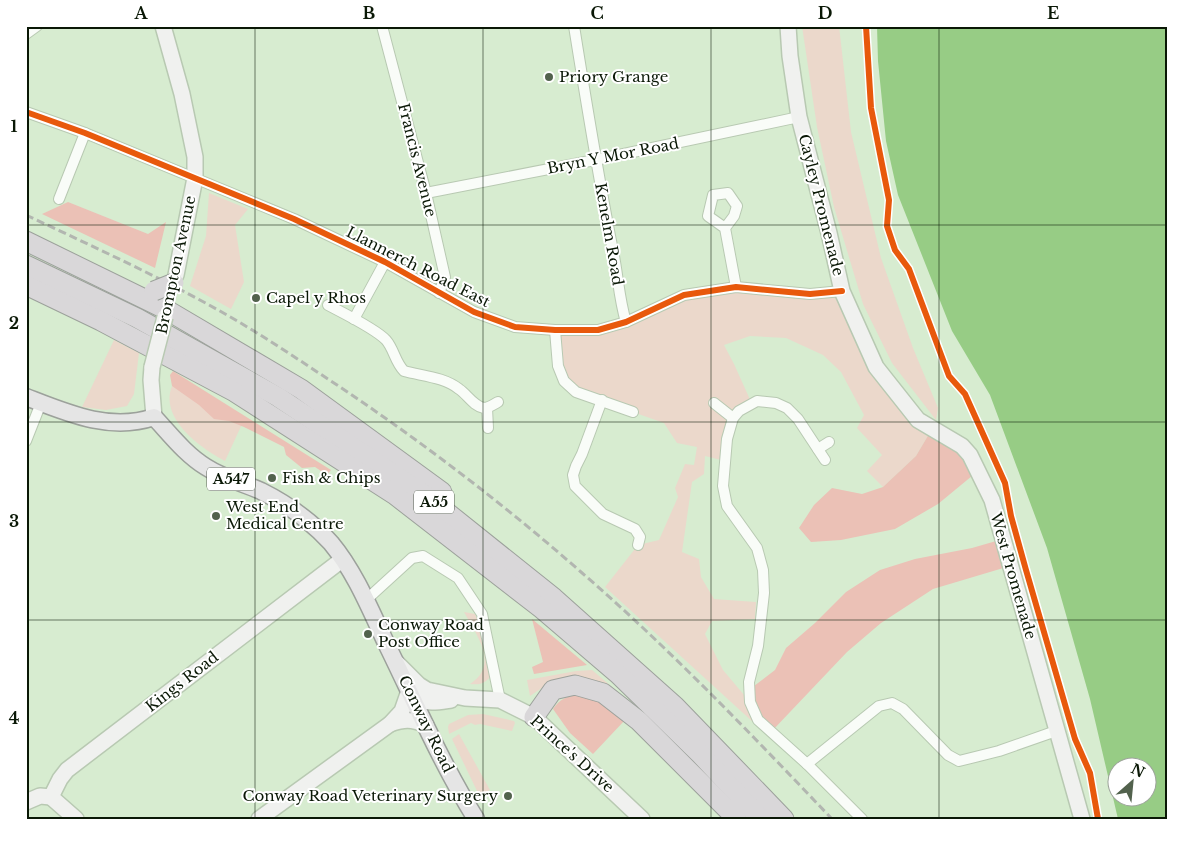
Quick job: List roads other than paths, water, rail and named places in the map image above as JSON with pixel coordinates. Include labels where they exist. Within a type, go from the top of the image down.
[{"type":"highway","points":[[26,241],[121,286],[167,296],[301,389],[443,493],[556,590],[675,706]]},
{"type":"highway","name":"A55","points":[[26,265],[137,318],[278,397],[429,498],[554,598],[675,706],[784,819]]},
{"type":"highway","name":"A55","points":[[26,285],[101,320],[233,391],[395,495],[542,609],[618,674],[701,755],[761,819]]},
{"type":"highway","points":[[534,717],[553,690],[575,684],[603,693],[639,721],[737,819]]},
{"type":"main road","name":"Brompton Avenue","points":[[154,417],[151,380],[152,367],[195,178],[195,157],[182,94],[163,26]]},
{"type":"main road","name":"Cayley Promenade","points":[[788,26],[790,56],[799,117],[842,292],[876,367],[918,420],[932,430],[946,436]]},
{"type":"main road","points":[[34,400],[78,416],[106,423],[141,421],[154,417]]},
{"type":"main road","name":"Conway Road","points":[[154,417],[182,448],[205,466],[223,476],[262,492],[301,517],[324,537],[343,559],[366,600],[456,784],[476,819]]},
{"type":"main road","name":"West Promenade","points":[[946,436],[962,446],[970,455],[992,500],[1082,819]]},
{"type":"main road","name":"Kings Road","points":[[51,797],[67,770],[343,559]]},
{"type":"main road","name":"Prince's Drive","points":[[395,661],[427,690],[465,698],[500,700],[534,717],[642,819]]},
{"type":"main road","points":[[259,819],[390,724],[402,711],[409,691]]},
{"type":"main road","name":"Prince's Drive","points":[[409,691],[420,700],[430,703],[465,698]]},
{"type":"main road","points":[[390,724],[403,720],[412,720],[426,725]]},
{"type":"main road","points":[[26,802],[40,796],[51,797],[76,819]]},
{"type":"street","points":[[26,34],[37,26]]},
{"type":"street","name":"Francis Avenue","points":[[382,26],[426,193],[445,276],[439,293]]},
{"type":"street","name":"Kenelm Road","points":[[574,26],[595,160],[616,269],[620,301],[626,322]]},
{"type":"street","name":"Llannerch Road East","points":[[26,112],[86,133],[294,219],[385,262],[474,312],[515,327],[556,330],[598,330],[626,322],[684,295],[736,286],[810,294],[842,292]]},
{"type":"street","name":"Bryn Y Mor Road","points":[[426,193],[799,117]]},
{"type":"street","points":[[60,199],[86,133]]},
{"type":"street","points":[[725,228],[736,286]]},
{"type":"street","points":[[354,319],[385,262]]},
{"type":"street","points":[[328,305],[384,338],[392,347],[404,371],[446,381],[460,389],[474,404],[482,408],[487,408],[498,402]]},
{"type":"street","points":[[556,330],[558,366],[564,380],[576,392],[633,412]]},
{"type":"street","points":[[26,442],[34,400]]},
{"type":"street","points":[[602,400],[573,475],[575,486],[603,514],[635,529],[640,537],[638,546]]},
{"type":"street","points":[[825,460],[787,408],[776,403],[757,401],[739,411],[734,418],[727,439],[722,486],[727,506],[757,548],[763,570],[764,593],[758,646],[749,682],[750,702],[758,720],[807,764],[862,819]]},
{"type":"street","points":[[714,403],[734,418]]},
{"type":"street","points":[[487,408],[488,428]]},
{"type":"street","points":[[818,449],[829,442]]},
{"type":"street","points":[[366,600],[412,558],[423,556],[458,578],[482,614],[500,700]]},
{"type":"street","points":[[807,764],[879,706],[892,703],[904,709],[948,755],[958,761],[999,751],[1056,731]]},
{"type":"railway","points":[[26,215],[153,276],[227,315],[343,389],[435,454],[524,523],[614,601],[710,692],[832,819]]},
{"type":"place","name":"Priory Grange","points":[[549,77]]},
{"type":"place","name":"Capel y Rhos","points":[[256,298]]},
{"type":"place","name":"Fish & Chips","points":[[272,478]]},
{"type":"place","name":"West End Medical Centre","points":[[216,516]]},
{"type":"place","name":"Conway Road Post Office","points":[[368,634]]},
{"type":"place","name":"Conway Road Veterinary Surgery","points":[[508,796]]}]
